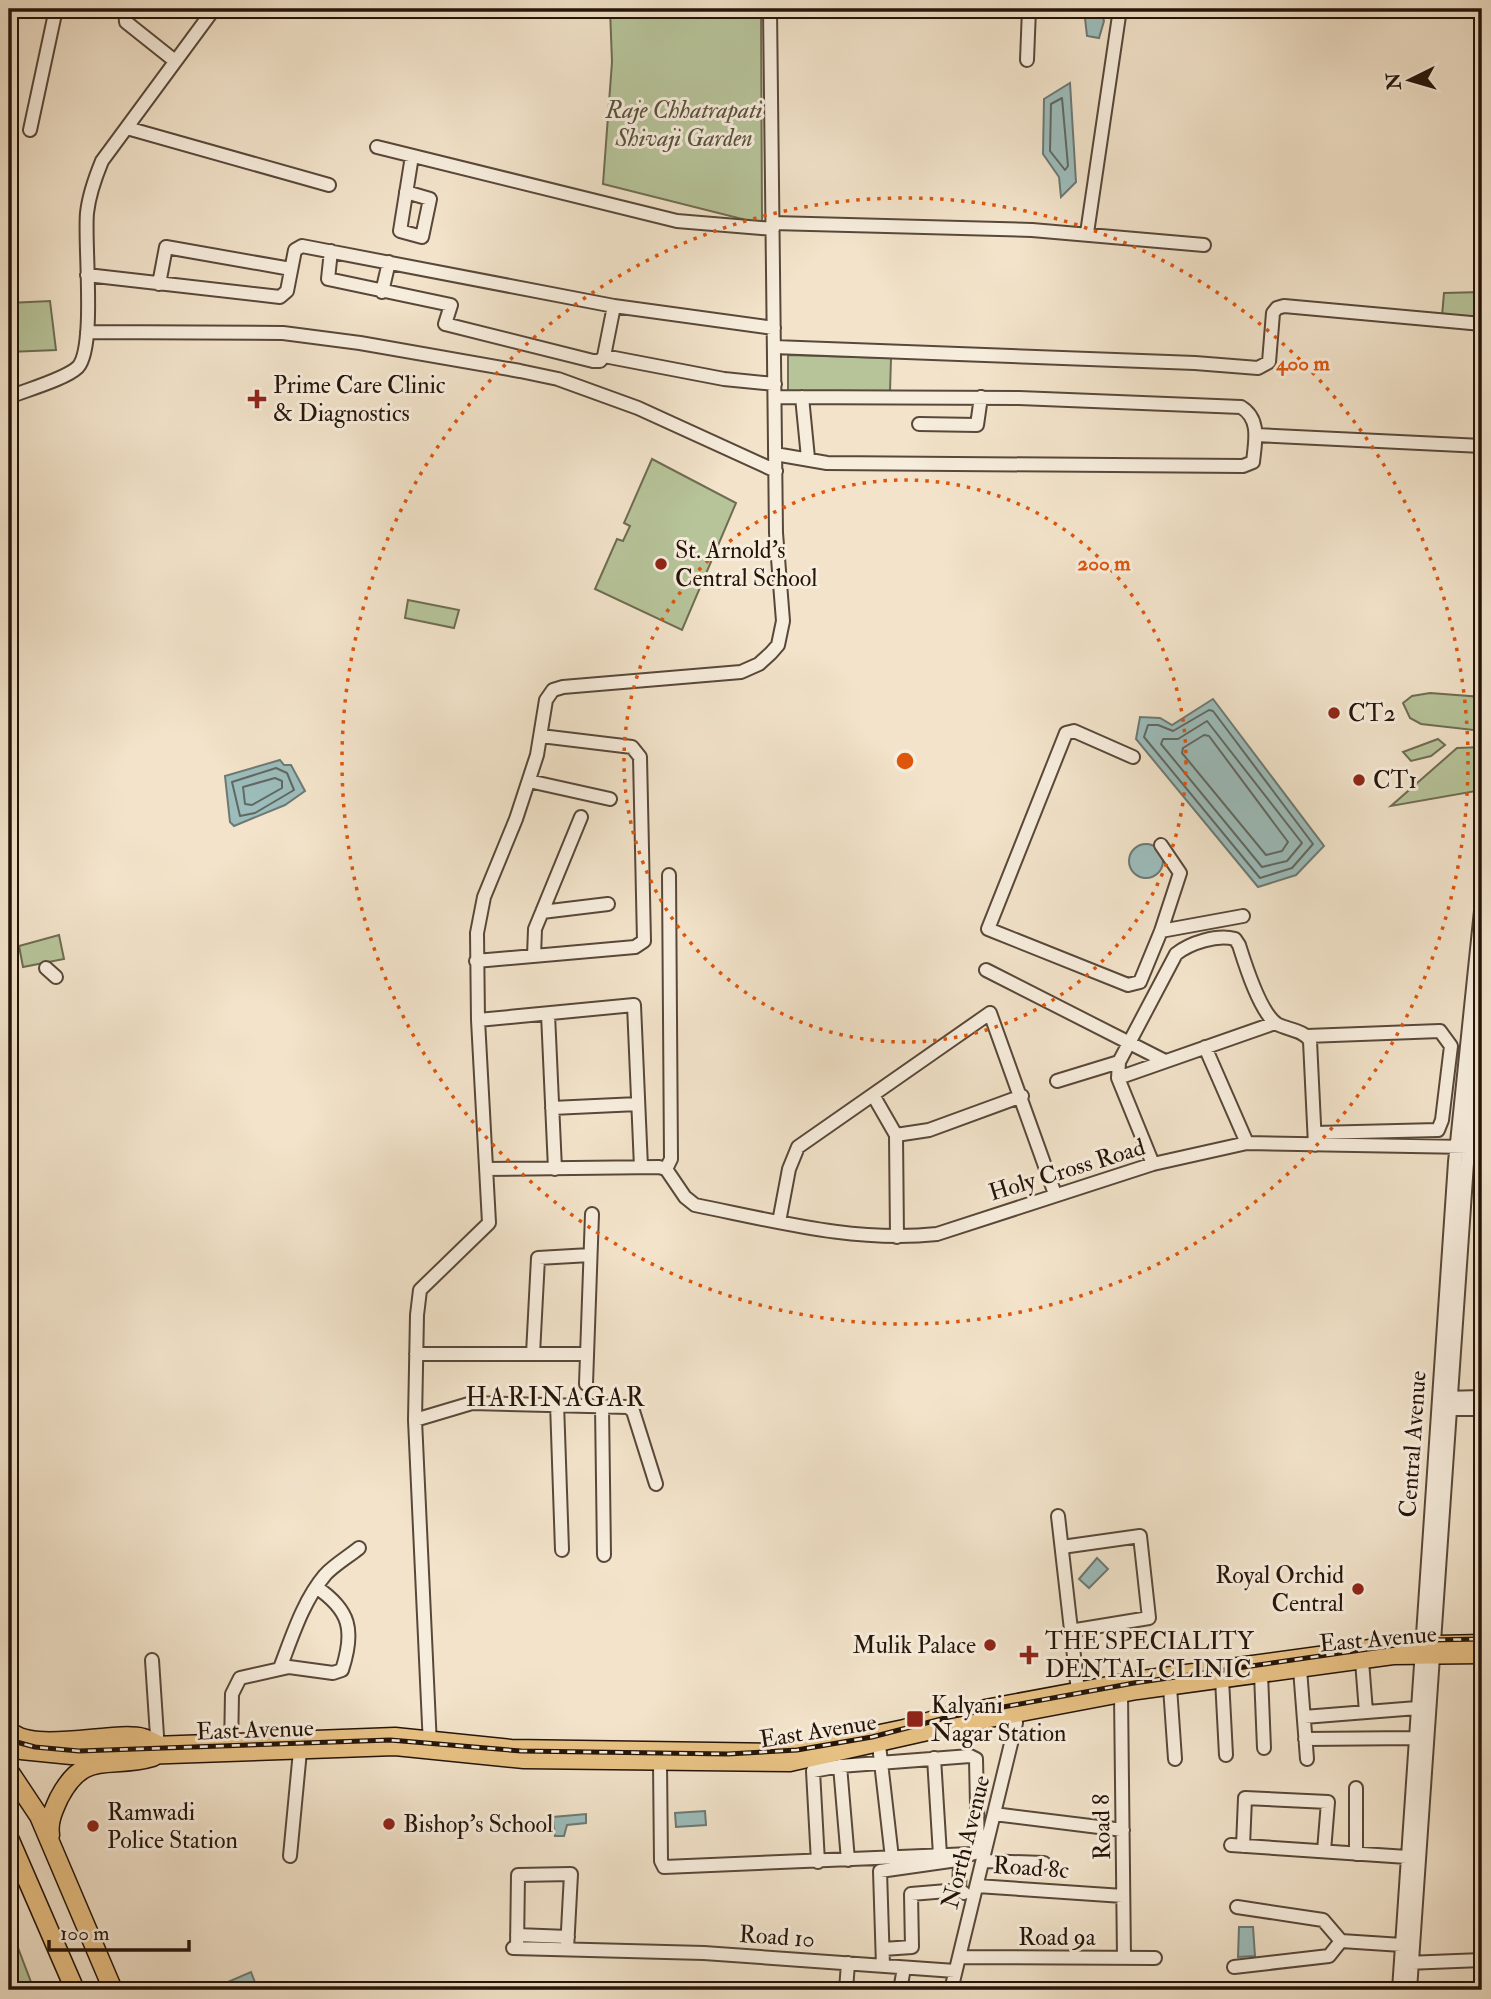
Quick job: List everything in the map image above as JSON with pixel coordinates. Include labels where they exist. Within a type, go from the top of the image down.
[{"type":"highway","points":[[17,1741],[22,1737],[71,1742],[142,1737],[157,1753],[136,1762],[106,1763],[82,1768],[69,1780],[51,1814],[50,1840]]},
{"type":"highway","points":[[9,1771],[39,1816],[113,1990]]},
{"type":"highway","points":[[9,1838],[75,1990]]},
{"type":"main road","name":"East Avenue","points":[[1014,1708],[1135,1680],[1482,1643]]},
{"type":"main road","name":"East Avenue","points":[[157,1753],[377,1737],[510,1759],[790,1763],[878,1739],[948,1715],[1121,1695],[1427,1650],[1482,1655]]},
{"type":"main road","name":"East Avenue","points":[[232,1747],[300,1751],[395,1748],[430,1744],[765,1754],[878,1739]]},
{"type":"street","points":[[30,131],[56,9]]},
{"type":"street","points":[[125,9],[126,22],[175,61]]},
{"type":"street","points":[[9,397],[77,368],[85,348],[87,332],[90,194],[102,161],[214,9]]},
{"type":"street","points":[[430,1744],[415,1420],[420,1290],[489,1223],[476,961],[477,933],[484,897],[529,781],[541,736],[546,700],[553,690],[599,682],[741,672],[759,664],[778,645],[783,621],[776,533],[770,9]]},
{"type":"street","points":[[1027,60],[1029,9]]},
{"type":"street","points":[[1087,233],[1120,9]]},
{"type":"street","points":[[127,128],[329,185]]},
{"type":"street","points":[[377,147],[677,221],[773,226],[1087,233],[1204,245]]},
{"type":"street","points":[[406,192],[412,156]]},
{"type":"street","points":[[159,284],[166,247],[291,269]]},
{"type":"street","points":[[87,275],[280,297],[287,291],[299,247],[614,306],[774,328]]},
{"type":"street","points":[[331,251],[328,279],[452,304],[445,324],[593,361],[600,361],[604,356],[614,306]]},
{"type":"street","points":[[383,292],[389,262]]},
{"type":"street","points":[[774,347],[1169,362],[1258,369],[1269,362],[1273,313],[1276,308],[1284,306],[1482,324]]},
{"type":"street","points":[[87,332],[283,333],[360,343],[520,371],[568,383],[638,408],[776,471]]},
{"type":"street","points":[[604,356],[724,379],[775,384]]},
{"type":"street","points":[[775,397],[981,397],[1241,407],[1253,419],[1256,435],[1253,462],[1243,466],[827,463],[775,454]]},
{"type":"street","points":[[802,397],[808,458]]},
{"type":"street","points":[[919,424],[977,425],[981,397]]},
{"type":"street","points":[[1256,435],[1482,446]]},
{"type":"street","points":[[1133,757],[1074,731],[1066,733],[988,929],[1128,985],[1140,982],[1181,873],[1161,845]]},
{"type":"street","points":[[476,961],[635,947],[643,941],[645,934],[640,757],[632,747],[541,736]]},
{"type":"street","points":[[529,781],[610,799]]},
{"type":"street","points":[[534,956],[533,937],[581,817]]},
{"type":"street","points":[[486,1170],[641,1167],[666,1169],[671,1159],[669,875]]},
{"type":"street","name":"Central Avenue","points":[[1399,1990],[1406,1963],[1427,1650],[1436,1404],[1478,988],[1482,901]]},
{"type":"street","points":[[542,912],[608,904]]},
{"type":"street","points":[[1161,931],[1243,916]]},
{"type":"street","points":[[1153,1164],[1118,1078],[1119,1062],[1176,954],[1183,948],[1221,936],[1234,939],[1239,945],[1265,1009],[1275,1023],[1307,1036],[1440,1031],[1451,1046],[1442,1120],[1437,1130],[1315,1139],[1310,1041],[1307,1036]]},
{"type":"street","points":[[986,970],[1165,1061]]},
{"type":"street","points":[[478,1020],[634,1005],[641,1167]]},
{"type":"street","points":[[779,1222],[789,1169],[798,1147],[990,1013],[1055,1194]]},
{"type":"street","name":"Central Avenue","points":[[1410,1990],[1402,1945],[1417,1708],[1427,1650],[1452,1404],[1462,1146],[1482,1013]]},
{"type":"street","points":[[548,1014],[555,1169]]},
{"type":"street","points":[[1118,1078],[1275,1023]]},
{"type":"street","points":[[1205,1047],[1247,1143]]},
{"type":"street","points":[[1057,1081],[1119,1062]]},
{"type":"street","points":[[873,1095],[896,1135],[897,1237]]},
{"type":"street","points":[[896,1135],[929,1130],[1022,1097]]},
{"type":"street","points":[[552,1108],[638,1104]]},
{"type":"street","name":"Holy Cross Road","points":[[666,1169],[685,1197],[695,1205],[857,1235],[897,1237],[937,1234],[1153,1164],[1247,1143],[1315,1139],[1462,1146]]},
{"type":"street","points":[[586,1384],[592,1214]]},
{"type":"street","points":[[533,1354],[538,1258],[590,1255]]},
{"type":"street","points":[[416,1354],[586,1354]]},
{"type":"street","points":[[1452,1404],[1482,1397]]},
{"type":"street","points":[[415,1420],[472,1403],[557,1403],[631,1408],[656,1484]]},
{"type":"street","points":[[557,1403],[562,1550]]},
{"type":"street","points":[[1436,1404],[1482,1409]]},
{"type":"street","points":[[602,1406],[604,1555]]},
{"type":"street","points":[[1058,1516],[1078,1692]]},
{"type":"street","points":[[1062,1547],[1140,1536],[1149,1618],[1070,1631]]},
{"type":"street","points":[[280,1668],[301,1615],[316,1587],[327,1574],[359,1548]]},
{"type":"street","points":[[232,1747],[235,1683],[250,1673],[280,1668],[333,1673],[342,1670],[346,1616],[338,1602],[316,1587]]},
{"type":"street","points":[[152,1660],[157,1753]]},
{"type":"street","points":[[1362,1661],[1366,1712]]},
{"type":"street","points":[[1300,1669],[1307,1759]]},
{"type":"street","points":[[1261,1674],[1264,1748]]},
{"type":"street","points":[[1222,1679],[1226,1755]]},
{"type":"street","points":[[1170,1687],[1175,1759]]},
{"type":"street","name":"Road 8","points":[[1121,1695],[1124,1958]]},
{"type":"street","name":"North Avenue","points":[[951,1990],[1016,1723],[1014,1708]]},
{"type":"street","points":[[1304,1717],[1417,1708]]},
{"type":"street","points":[[1306,1739],[1415,1738]]},
{"type":"street","points":[[878,1739],[883,1762],[892,1858]]},
{"type":"street","points":[[289,1856],[300,1751]]},
{"type":"street","points":[[660,1763],[661,1861],[664,1867],[818,1862],[978,1852],[978,1764],[970,1756],[840,1766],[813,1772],[818,1862]]},
{"type":"street","points":[[934,1758],[940,1855]]},
{"type":"street","points":[[840,1766],[848,1860]]},
{"type":"street","points":[[1356,1788],[1356,1854]]},
{"type":"street","points":[[1324,1851],[1328,1802],[1245,1798],[1237,1845],[1407,1857]]},
{"type":"street","points":[[994,1814],[1123,1830]]},
{"type":"street","points":[[883,1949],[912,1947],[911,1894],[959,1890],[960,1864],[957,1860],[880,1871],[883,1966]]},
{"type":"street","points":[[983,1861],[1044,1863]]},
{"type":"street","name":"Road 10","points":[[568,1943],[571,1874],[517,1875],[516,1944],[568,1943],[596,1949],[955,1971]]},
{"type":"street","name":"Road 8c","points":[[959,1890],[1124,1896]]},
{"type":"street","points":[[1237,1907],[1323,1920],[1341,1941],[1402,1945]]},
{"type":"street","points":[[1234,1968],[1329,1956],[1341,1941]]},
{"type":"street","name":"Road 9a","points":[[959,1957],[1155,1958]]},
{"type":"street","points":[[1406,1963],[1482,1960]]},
{"type":"street","points":[[846,1990],[848,1963]]},
{"type":"street","points":[[900,1990],[904,1968]]},
{"type":"green space","name":"Raje Chhatrapati Shivaji Garden","points":[[610,9],[761,9],[762,224],[603,184],[612,62]]},
{"type":"green space","points":[[1482,292],[1482,320],[1442,316],[1444,293]]},
{"type":"green space","points":[[50,301],[56,350],[9,352],[9,303]]},
{"type":"green space","points":[[788,355],[891,358],[890,392],[788,395]]},
{"type":"green space","points":[[652,459],[736,503],[682,630],[595,589],[617,539],[623,541],[630,526],[624,523]]},
{"type":"green space","points":[[408,600],[459,610],[454,628],[405,618]]},
{"type":"green space","points":[[1430,693],[1482,697],[1482,731],[1421,724],[1410,718],[1403,703],[1412,696]]},
{"type":"green space","points":[[1438,739],[1445,745],[1431,756],[1411,761],[1403,752]]},
{"type":"green space","points":[[1482,747],[1482,790],[1391,806],[1457,748]]},
{"type":"green space","points":[[59,935],[64,959],[23,967],[19,946]]},
{"type":"green space","points":[[9,1924],[34,1990],[9,1990]]},
{"type":"water","points":[[1084,9],[1100,9],[1104,21],[1099,38],[1087,36]]},
{"type":"water","points":[[1070,83],[1076,182],[1061,197],[1059,177],[1043,154],[1044,99]]},
{"type":"water","points":[[1213,699],[1324,846],[1296,875],[1258,887],[1136,739],[1140,717],[1160,718],[1172,725]]},
{"type":"water","points":[[280,760],[284,765],[291,765],[305,791],[285,805],[234,826],[230,822],[225,776]]},
{"type":"water","points":[[1146,844],[1158,849],[1163,861],[1158,873],[1146,878],[1134,873],[1129,861],[1134,849]]},
{"type":"water","points":[[1097,1558],[1108,1569],[1089,1588],[1079,1579]]},
{"type":"water","points":[[705,1811],[706,1825],[676,1827],[675,1813]]},
{"type":"water","points":[[586,1814],[586,1823],[567,1825],[564,1836],[555,1836],[553,1817]]},
{"type":"water","points":[[1239,1927],[1253,1927],[1255,1956],[1238,1957]]},
{"type":"water","points":[[251,1972],[256,1985],[217,1990],[216,1987]]},
{"type":"railway","points":[[9,1740],[35,1747],[79,1751],[390,1740],[521,1751],[728,1754],[797,1750],[872,1737],[949,1717],[1134,1683],[1430,1640],[1482,1639]]},
{"type":"place","name":"Prime Care Clinic & Diagnostics","points":[[257,399]]},
{"type":"place","name":"St. Arnold's Central School","points":[[661,564]]},
{"type":"place","name":"CT2","points":[[1334,713]]},
{"type":"place","name":"CT1","points":[[1359,780]]},
{"type":"place","name":"Royal Orchid Central","points":[[1358,1589]]},
{"type":"place","name":"Mulik Palace","points":[[990,1645]]},
{"type":"place","name":"THE SPECIALITY DENTAL CLINIC","points":[[1029,1655]]},
{"type":"place","name":"Kalyani Nagar Station","points":[[915,1719]]},
{"type":"place","name":"Bishop's School","points":[[389,1824]]},
{"type":"place","name":"Ramwadi Police Station","points":[[93,1826]]},
{"type":"district","name":"HARINAGAR","points":[[556,1398]]}]
